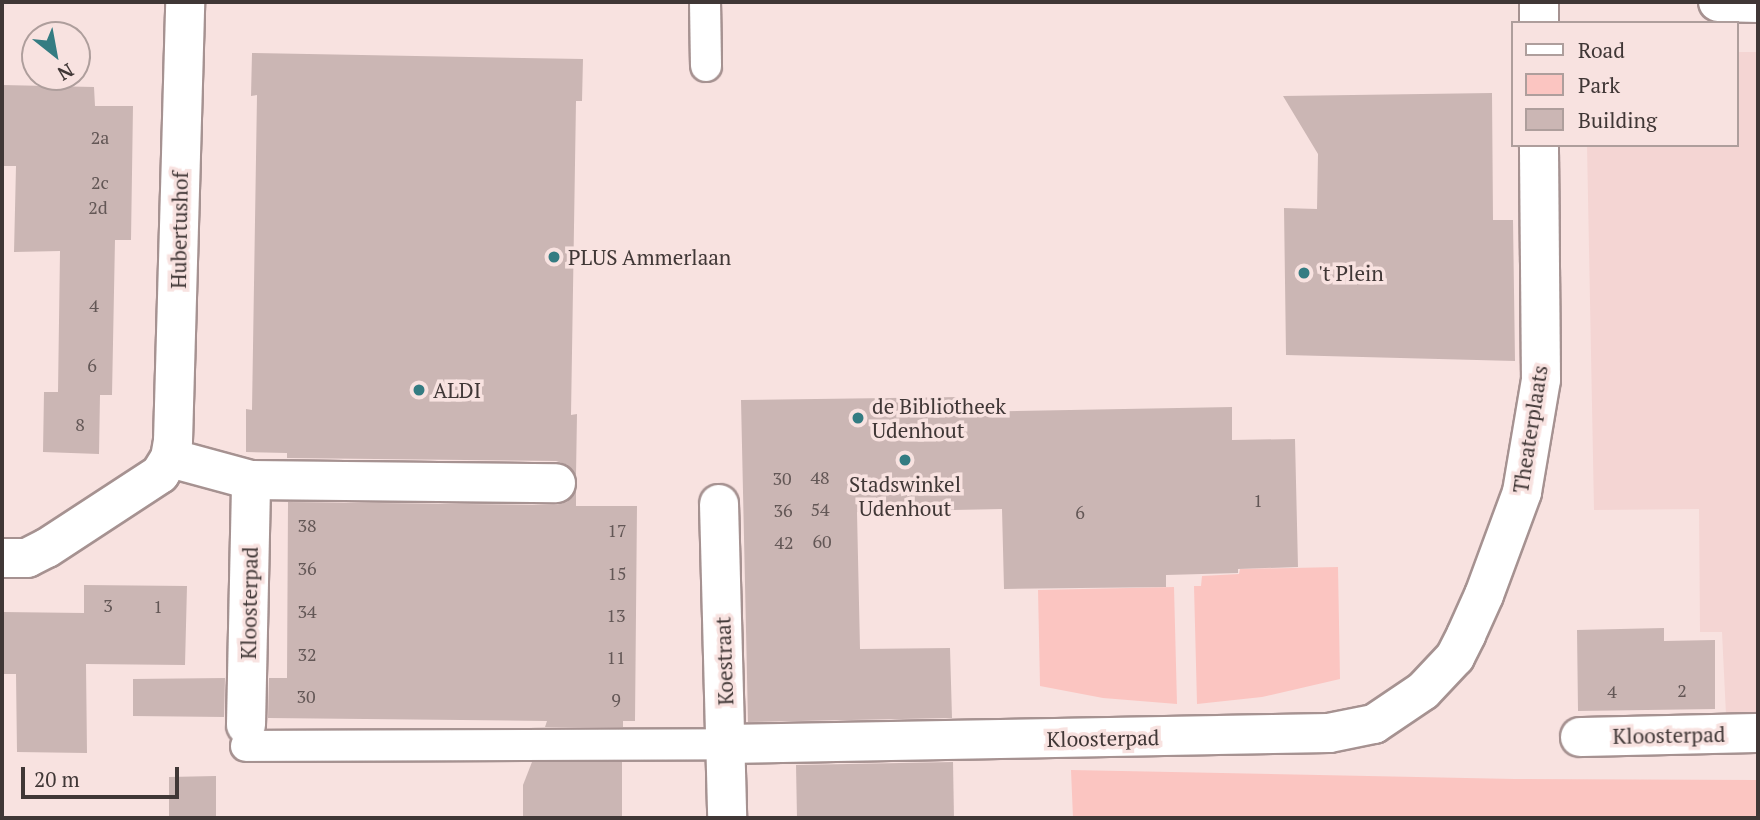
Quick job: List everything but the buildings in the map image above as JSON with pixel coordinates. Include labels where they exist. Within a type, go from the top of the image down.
[{"type":"street","name":"Hubertushof","points":[[170,458],[173,442],[185,2]]},
{"type":"street","points":[[1539,2],[1539,21]]},
{"type":"street","points":[[1718,2],[1758,3]]},
{"type":"street","name":"Theaterplaats","points":[[1455,657],[1484,596],[1522,492],[1527,467],[1541,380],[1539,147]]},
{"type":"street","points":[[2,558],[27,558],[47,548],[160,474],[170,458],[251,480],[555,483]]},
{"type":"street","name":"Kloosterpad","points":[[246,736],[251,480]]},
{"type":"street","name":"Koestraat","points":[[719,504],[727,818]]},
{"type":"street","name":"Kloosterpad","points":[[727,744],[1329,733],[1374,724],[1423,691],[1455,657]]},
{"type":"street","name":"Kloosterpad","points":[[1580,737],[1758,733]]},
{"type":"lane","points":[[705,2],[706,66]]},
{"type":"lane","points":[[246,736],[727,744]]},
{"type":"shaded area","points":[[1739,52],[1758,52],[1758,714],[1726,715],[1722,632],[1700,632],[1699,509],[1594,510],[1587,147],[1739,147]]},
{"type":"green space","points":[[1338,567],[1340,679],[1262,697],[1197,704],[1194,586],[1201,586],[1202,576],[1239,574],[1240,569]]},
{"type":"green space","points":[[1174,587],[1177,704],[1103,698],[1040,686],[1038,590]]},
{"type":"green space","points":[[1071,770],[1515,779],[1758,780],[1758,818],[1073,818]]},
{"type":"place","name":"PLUS Ammerlaan","points":[[554,257]]},
{"type":"place","name":"'t Plein","points":[[1304,273]]},
{"type":"place","name":"ALDI","points":[[419,390]]},
{"type":"place","name":"de Bibliotheek Udenhout","points":[[858,418]]},
{"type":"place","name":"Stadswinkel Udenhout","points":[[905,460]]}]
